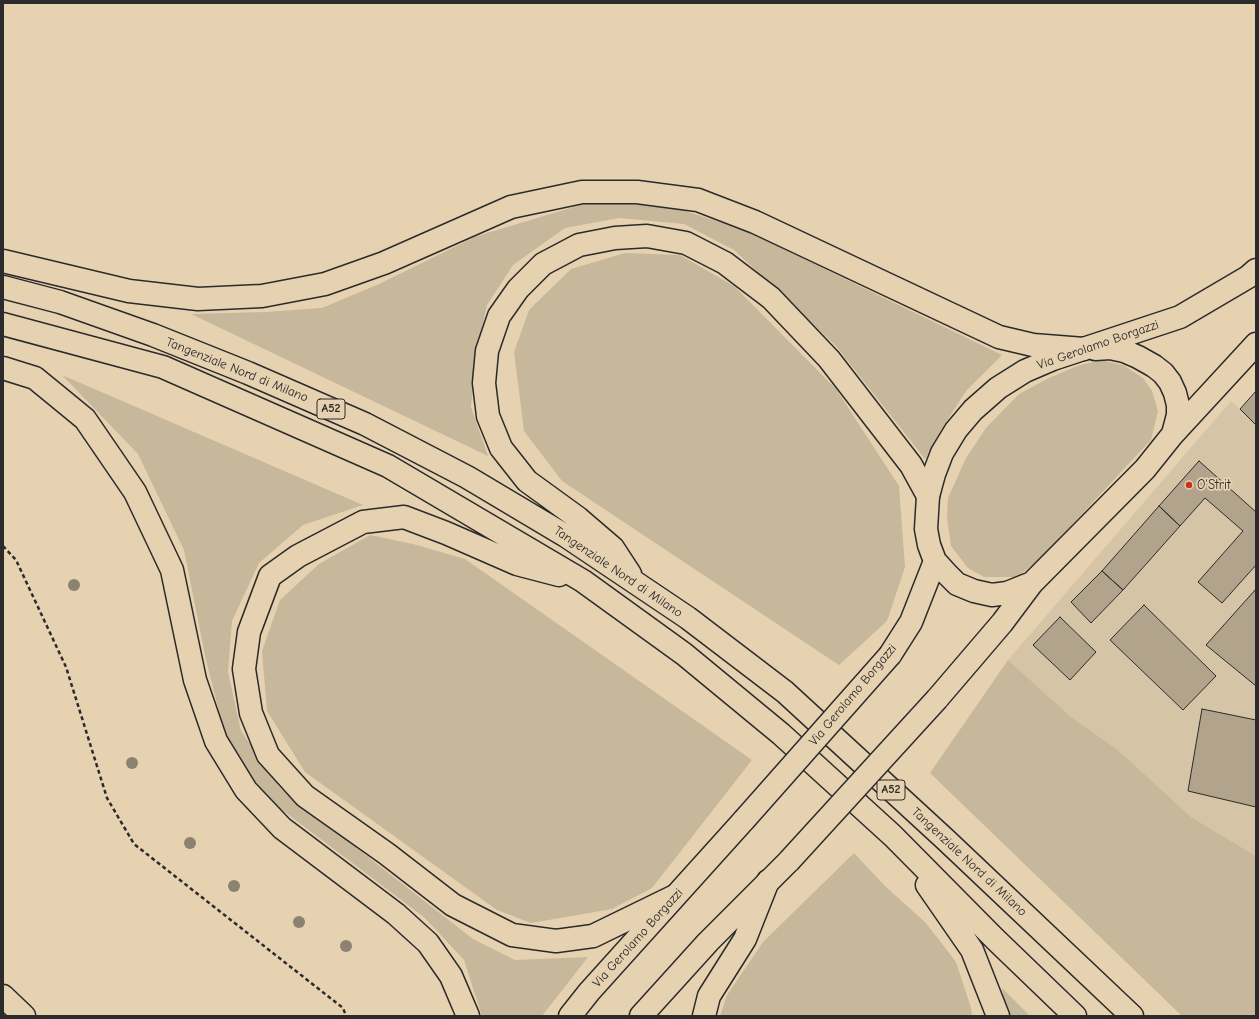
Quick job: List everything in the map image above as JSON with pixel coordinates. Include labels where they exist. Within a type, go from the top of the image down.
[{"type":"main road","points":[[3,261],[129,290],[198,299],[262,296],[325,284],[384,263],[511,207],[582,192],[637,192],[698,200],[755,222],[999,337],[1033,345],[1084,349],[1110,348],[1138,356],[1163,373],[1170,382],[1175,393],[1178,405],[1178,415],[1173,434]]},
{"type":"main road","points":[[635,581],[613,548],[578,518],[526,481],[501,448],[488,416],[484,384],[487,351],[499,316],[518,289],[544,264],[579,245],[615,238],[647,236],[686,243],[725,263],[770,298],[828,359],[911,465],[928,496]]},
{"type":"main road","name":"Via Gerolamo Borgazzi","points":[[570,1016],[589,992],[673,897],[744,820],[890,655],[911,622],[936,561],[929,545],[926,529],[928,496],[934,474],[942,453],[956,430],[973,410],[998,388],[1025,371],[1053,359],[1180,317],[1248,277],[1256,270]]},
{"type":"main road","name":"Tangenziale Nord di Milano","points":[[3,287],[60,302],[153,335],[248,373],[365,424],[467,477],[566,536],[688,618],[785,692],[946,840],[1132,1016]]},
{"type":"main road","name":"Tangenziale Nord di Milano","points":[[3,324],[163,368],[388,466],[583,581],[684,654],[781,734],[893,836],[995,939],[1075,1016]]},
{"type":"main road","points":[[642,1016],[708,942],[789,861],[938,699],[1002,623],[1032,583],[1145,469],[1173,434],[1256,344]]},
{"type":"main road","points":[[3,368],[35,378],[85,419],[135,492],[172,570],[195,680],[216,741],[246,790],[282,828],[396,914],[428,943],[451,976],[468,1016]]},
{"type":"main road","points":[[583,581],[517,564],[446,533],[404,517],[363,522],[298,556],[270,576],[249,632],[244,669],[251,713],[268,755],[305,796],[387,854],[453,905],[512,935],[556,941],[592,936],[673,897]]},
{"type":"main road","points":[[936,561],[957,584],[974,591],[992,595],[1007,593],[1032,583]]},
{"type":"main road","points":[[893,836],[972,950],[998,1016]]},
{"type":"main road","points":[[704,1016],[709,996],[745,939],[768,881]]},
{"type":"main road","points":[[3,996],[24,1016]]},
{"type":"path","points":[[3,546],[16,560],[66,667],[107,798],[134,844],[343,1008],[346,1016]]},
{"type":"shaded area","points":[[658,202],[744,230],[1002,355],[966,391],[941,430],[925,459],[835,345],[734,250],[684,224],[619,218],[565,228],[513,265],[487,305],[475,362],[471,407],[488,456],[191,314],[266,312],[322,308],[379,284],[477,236],[584,204]]},
{"type":"shaded area","points":[[625,253],[680,255],[734,286],[836,389],[899,486],[905,567],[887,621],[839,665],[562,481],[524,431],[514,352],[529,310],[571,269]]},
{"type":"shaded area","points":[[1101,360],[1123,365],[1143,378],[1152,391],[1158,411],[1151,440],[1038,561],[1017,577],[984,577],[968,568],[951,546],[947,518],[948,498],[966,458],[986,428],[1019,394],[1049,378],[1077,366]]},
{"type":"shaded area","points":[[62,375],[363,505],[303,525],[259,563],[232,621],[228,672],[241,731],[281,789],[473,939],[515,960],[588,957],[542,1016],[482,1016],[464,960],[425,918],[265,797],[226,739],[206,660],[184,550],[138,454]]},
{"type":"shaded area","points":[[1231,401],[1256,425],[1256,856],[1191,817],[1118,750],[1071,717],[1008,660]]},
{"type":"shaded area","points":[[370,535],[413,544],[465,559],[752,760],[652,888],[612,909],[531,923],[497,910],[305,772],[267,711],[262,651],[280,600],[319,564]]},
{"type":"shaded area","points":[[1008,660],[1071,717],[1118,750],[1191,817],[1256,856],[1256,1016],[1182,1016],[930,773]]},
{"type":"shaded area","points":[[854,853],[885,886],[926,923],[956,962],[971,1008],[972,1016],[720,1016],[727,995],[763,942]]},
{"type":"shaded area","points":[[1002,988],[1030,1016],[1006,1016]]},
{"type":"building","points":[[1256,391],[1256,425],[1240,409]]},
{"type":"building","points":[[1199,461],[1256,512],[1256,565],[1222,603],[1198,582],[1243,531],[1205,498],[1180,526],[1159,506]]},
{"type":"building","points":[[1159,506],[1180,526],[1123,590],[1102,571]]},
{"type":"building","points":[[1102,571],[1123,590],[1091,623],[1071,602]]},
{"type":"building","points":[[1256,589],[1256,686],[1206,645]]},
{"type":"building","points":[[1144,605],[1216,676],[1183,710],[1110,640]]},
{"type":"building","points":[[1060,617],[1096,652],[1070,680],[1033,645]]},
{"type":"building","points":[[1202,709],[1256,720],[1256,807],[1188,791]]},
{"type":"place","name":"O'Strit","points":[[1189,485]]}]
